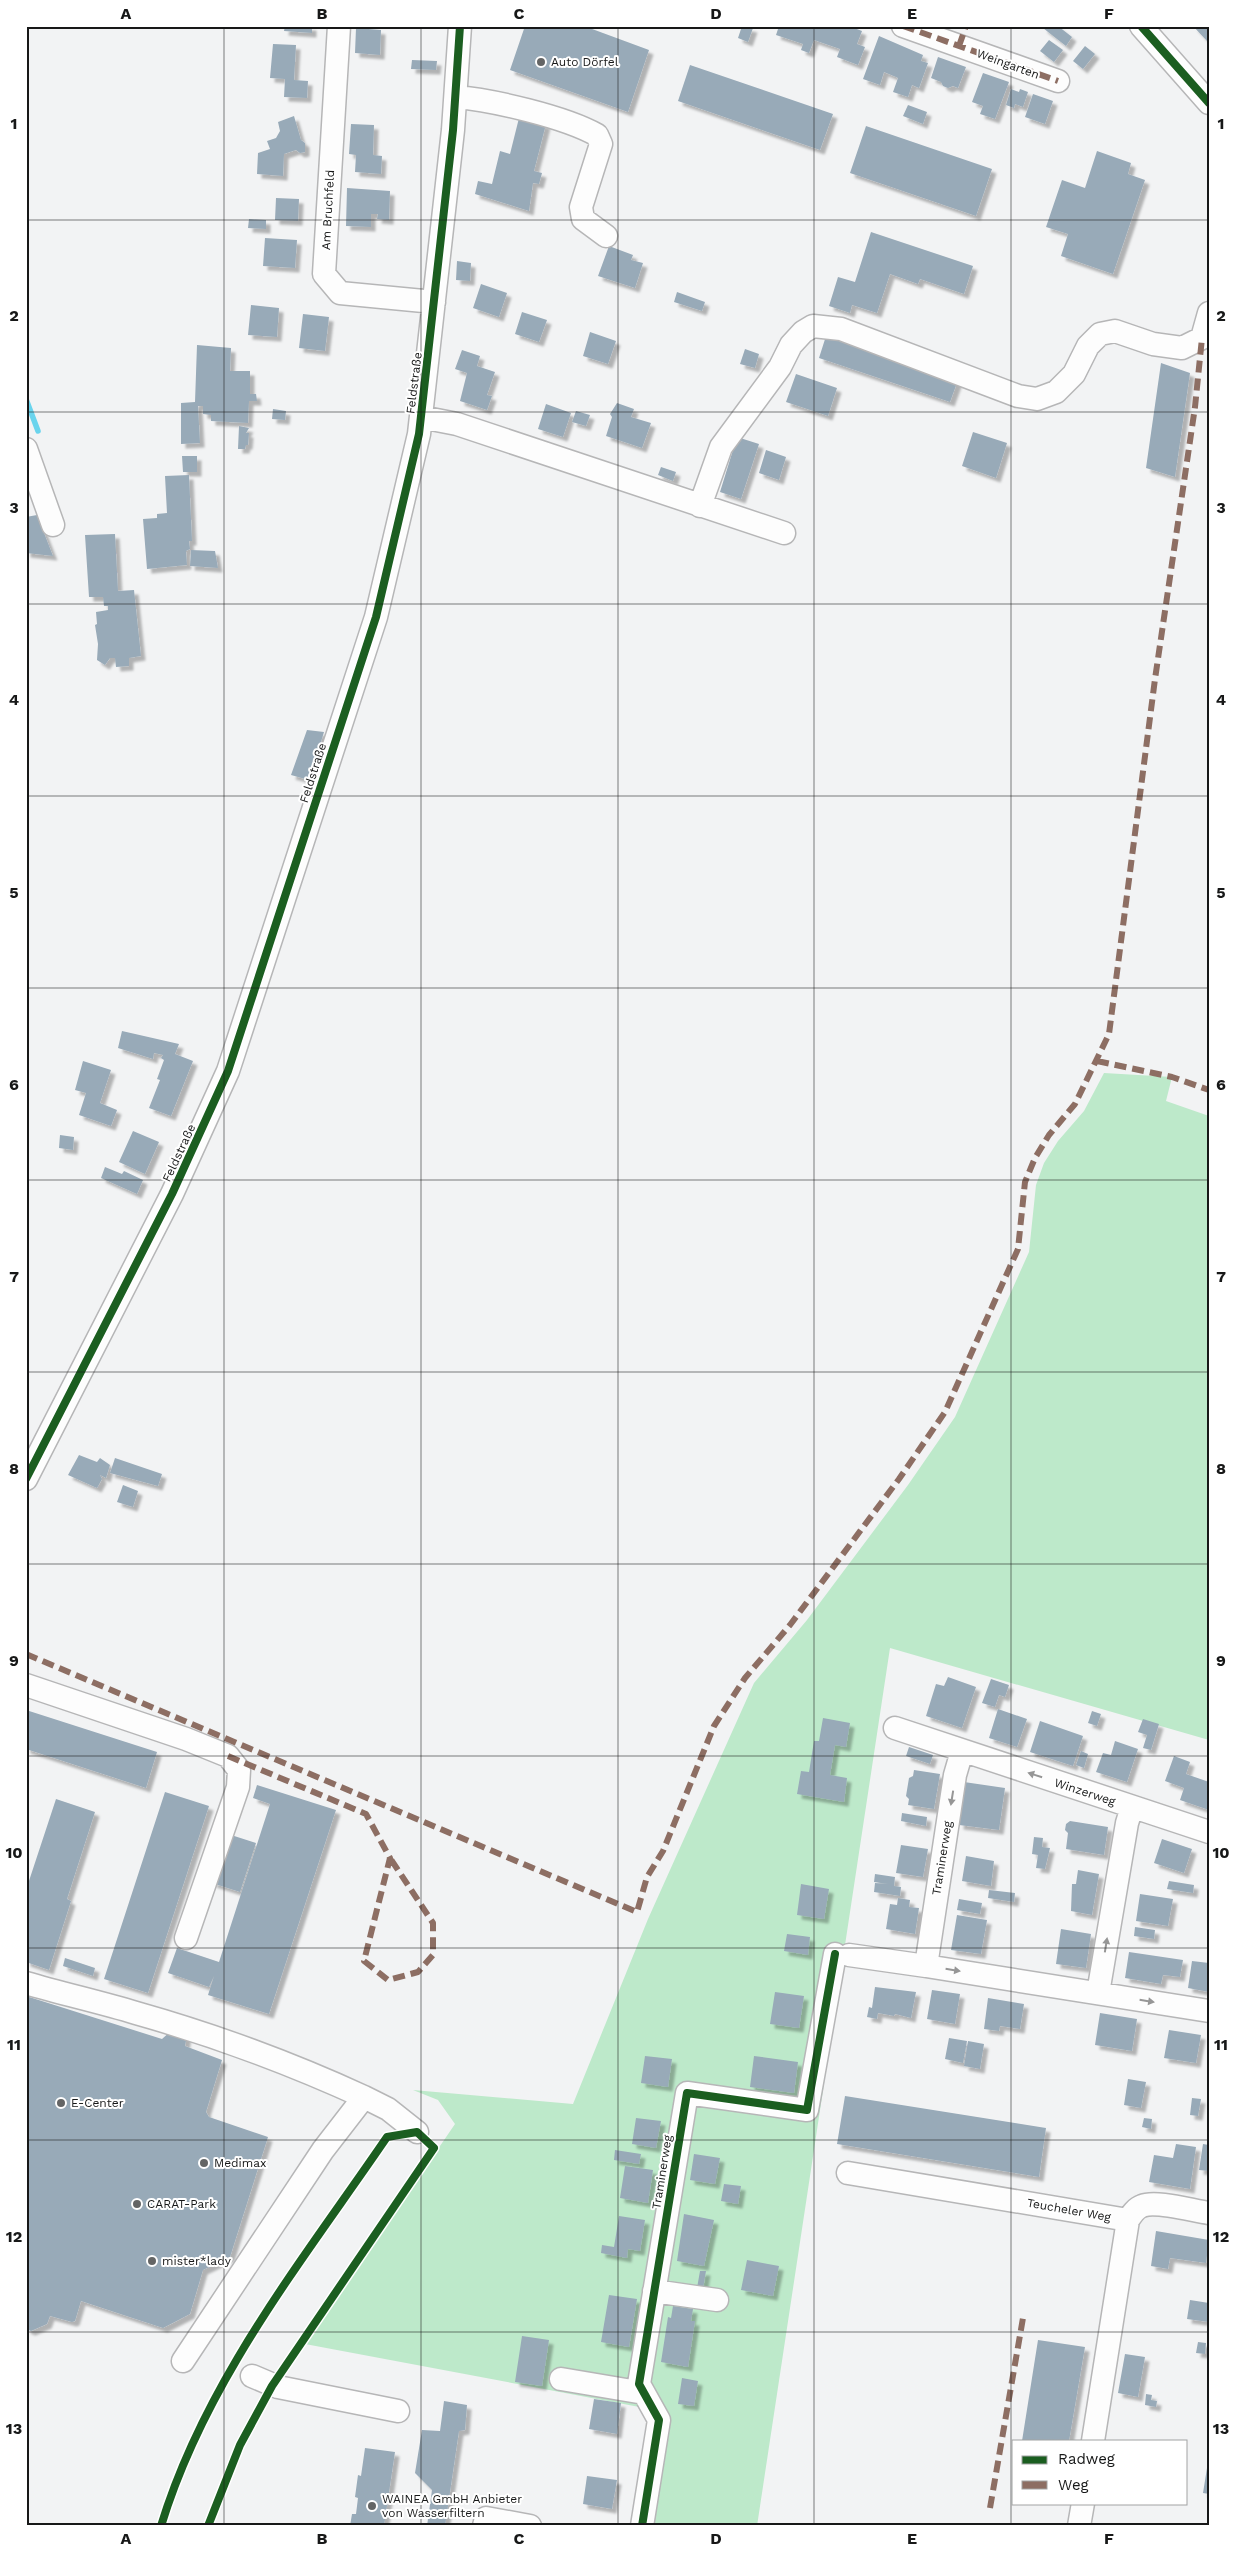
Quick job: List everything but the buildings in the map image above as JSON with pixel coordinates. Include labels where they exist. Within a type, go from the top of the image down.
[{"type":"street","name":"Am Bruchfeld","points":[[339,26],[324,274],[340,294],[434,302]]},
{"type":"street","name":"Feldstraße","points":[[26,1479],[172,1194],[232,1060],[376,617],[414,461],[421,417],[456,97],[460,26]]},
{"type":"street","name":"Weingarten","points":[[903,26],[962,36],[1058,82]]},
{"type":"street","points":[[1141,26],[1209,102]]},
{"type":"street","points":[[456,97],[475,98],[543,115],[597,134],[601,144],[580,206],[583,218],[606,236]]},
{"type":"street","points":[[700,506],[722,447],[732,430],[770,382],[791,345],[803,332],[813,326],[841,329],[1018,396],[1037,399],[1056,392],[1074,374],[1088,346],[1100,334],[1115,332],[1153,344],[1182,348],[1202,338],[1209,313]]},
{"type":"street","name":"Feldstraße","points":[[421,417],[457,424],[784,533]]},
{"type":"street","points":[[26,449],[53,525]]},
{"type":"street","points":[[26,1686],[186,1739],[228,1756],[239,1770],[238,1787],[186,1938]]},
{"type":"street","name":"Winzerweg","points":[[895,1728],[1209,1832]]},
{"type":"street","name":"Traminerweg","points":[[926,1966],[955,1775],[962,1751]]},
{"type":"street","points":[[1098,1994],[1126,1823],[1132,1807]]},
{"type":"street","name":"Traminerweg","points":[[642,2526],[659,2420],[639,2384],[686,2093],[807,2110],[842,1955],[926,1966],[1209,2011]]},
{"type":"street","points":[[26,1983],[136,2012],[223,2040],[288,2064],[388,2109],[417,2132]]},
{"type":"street","points":[[183,2361],[322,2150],[364,2097]]},
{"type":"street","name":"Teucheler Weg","points":[[848,2173],[1128,2220],[1093,2440]]},
{"type":"street","points":[[1128,2220],[1134,2211],[1142,2206],[1152,2204],[1209,2213]]},
{"type":"street","points":[[654,2291],[717,2300]]},
{"type":"street","points":[[252,2376],[278,2387],[398,2411]]},
{"type":"street","points":[[561,2379],[644,2393]]},
{"type":"street","points":[[1079,2526],[1083,2504]]},
{"type":"street","points":[[484,2526],[486,2518],[530,2526]]},
{"type":"green space","points":[[1104,1073],[1172,1077],[1166,1101],[1209,1116],[1209,1740],[890,1648],[757,2526],[650,2526],[666,2412],[305,2344],[455,2124],[438,2100],[413,2090],[573,2104],[648,1919],[754,1683],[807,1620],[908,1485],[955,1417],[1029,1252],[1036,1185],[1044,1163],[1058,1141],[1084,1111]]},
{"type":"waterway","points":[[26,399],[38,431]]},
{"type":"marked path","points":[[903,26],[1058,81]]},
{"type":"marked path","points":[[959,46],[966,26]]},
{"type":"marked path","points":[[26,1654],[637,1912],[647,1877],[663,1851],[714,1726],[745,1678],[790,1625],[899,1479],[945,1412],[1018,1249],[1025,1182],[1035,1158],[1049,1135],[1075,1104],[1109,1034],[1155,679],[1195,407],[1202,338]]},
{"type":"marked path","points":[[1097,1061],[1172,1077],[1209,1090]]},
{"type":"marked path","points":[[228,1756],[366,1814],[390,1858],[364,1961],[388,1980],[418,1972],[433,1955],[433,1923],[390,1858]]},
{"type":"marked path","points":[[990,2508],[1023,2318]]},
{"type":"cycle path","points":[[26,1479],[172,1194],[228,1071],[376,617],[419,434],[453,130],[460,26]]},
{"type":"cycle path","points":[[1141,26],[1209,103]]},
{"type":"cycle path","points":[[642,2526],[659,2420],[639,2384],[687,2093],[807,2110],[835,1954]]},
{"type":"cycle path","points":[[161,2526],[180,2473],[203,2421],[259,2323],[387,2137],[417,2132],[434,2148],[272,2386],[240,2445],[208,2526]]},
{"type":"place","name":"Auto Dörfel","points":[[541,62]]},
{"type":"place","name":"E-Center","points":[[61,2103]]},
{"type":"place","name":"Medimax","points":[[204,2163]]},
{"type":"place","name":"CARAT-Park","points":[[137,2204]]},
{"type":"place","name":"mister*lady","points":[[152,2261]]},
{"type":"place","name":"WAINEA GmbH Anbieter von Wasserfiltern","points":[[372,2506]]}]
